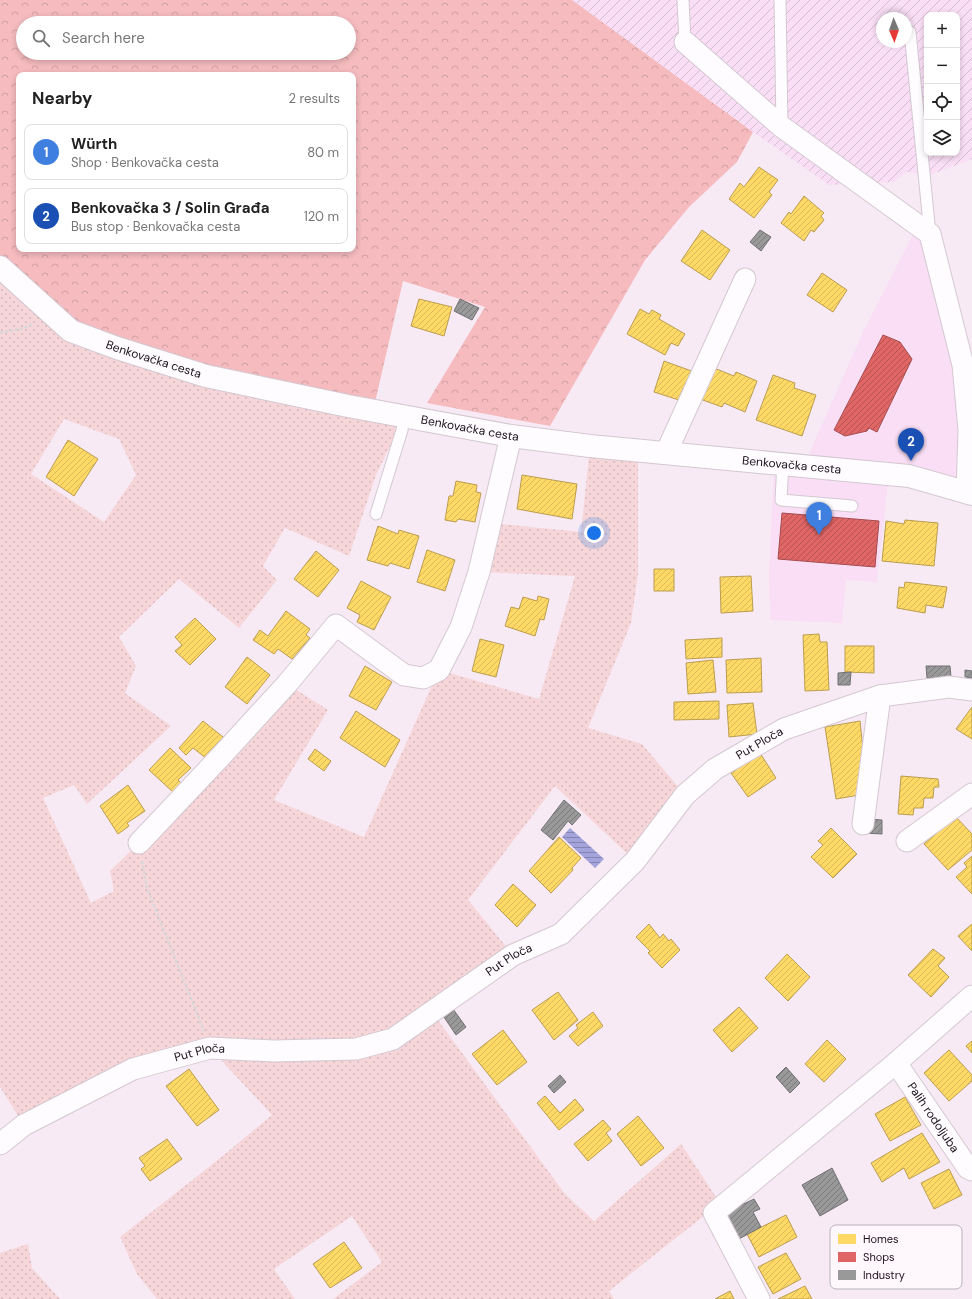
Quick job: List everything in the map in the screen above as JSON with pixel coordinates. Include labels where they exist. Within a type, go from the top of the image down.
[{"type":"main road","name":"Benkovačka cesta","points":[[0,267],[71,331],[117,348],[206,376],[511,436],[590,446],[909,476],[970,493]]},
{"type":"street","points":[[685,42],[782,127],[930,234],[963,365],[969,430],[970,493]]},
{"type":"street","points":[[666,453],[745,280]]},
{"type":"street","points":[[138,843],[287,684],[336,625],[404,675],[423,678],[439,670],[461,626],[478,572],[511,436]]},
{"type":"street","name":"Put Ploča","points":[[0,1144],[24,1125],[133,1069],[210,1048],[274,1051],[356,1049],[393,1039],[513,955],[561,934],[635,861],[685,795],[715,769],[784,729],[880,696],[948,686],[972,690]]},
{"type":"street","points":[[863,824],[880,696]]},
{"type":"street","points":[[907,841],[972,794]]},
{"type":"street","points":[[759,1299],[714,1212],[896,1063],[972,996]]},
{"type":"street","name":"Palih rodoljuba","points":[[896,1063],[968,1168],[972,1170]]},
{"type":"lane","points":[[683,0],[685,42]]},
{"type":"lane","points":[[780,0],[782,127]]},
{"type":"lane","points":[[912,48],[930,234]]},
{"type":"lane","points":[[376,514],[402,430],[404,416]]},
{"type":"lane","points":[[783,463],[781,500],[852,506]]},
{"type":"path","points":[[0,333],[24,328],[52,313]]},
{"type":"path","points":[[138,843],[147,888],[210,1048]]},
{"type":"shaded area","points":[[572,0],[972,0],[972,159],[930,175],[907,172],[894,182],[829,185],[753,132]]},
{"type":"shaded area","points":[[930,234],[963,365],[967,493],[888,483],[877,582],[846,580],[842,623],[770,620],[769,575],[774,463],[804,465],[864,330],[912,236]]},
{"type":"shaded area","points":[[0,267],[404,417],[376,475],[349,556],[285,528],[263,566],[277,580],[239,628],[179,579],[119,637],[136,666],[125,693],[171,726],[87,804],[74,785],[43,798],[91,903],[114,891],[110,871],[139,843],[287,684],[328,710],[274,800],[364,837],[439,670],[539,699],[575,576],[479,572],[491,523],[581,532],[590,446],[638,450],[638,574],[631,623],[588,728],[642,744],[685,795],[635,861],[555,786],[468,900],[513,955],[432,1012],[565,1194],[594,1221],[681,1144],[720,1203],[609,1291],[614,1299],[333,1299],[382,1262],[352,1216],[274,1269],[295,1299],[157,1299],[137,1274],[120,1237],[272,1115],[210,1048],[24,1125],[0,1087]],"holes":[[[64,419],[119,439],[136,475],[104,522],[31,474]]]},
{"type":"shaded area","points":[[28,1244],[32,1268],[60,1299],[0,1299],[0,1253]]},
{"type":"green space","points":[[0,0],[572,0],[753,132],[737,162],[689,207],[645,260],[550,426],[427,403],[485,307],[403,281],[373,411],[71,331],[0,267]]},
{"type":"water","points":[[570,828],[604,859],[595,868],[562,837]]},
{"type":"building: Homes","points":[[759,167],[778,180],[769,192],[772,195],[754,218],[729,199],[740,183],[744,187]]},
{"type":"building: Homes","points":[[804,196],[824,213],[821,216],[824,220],[814,232],[811,230],[804,241],[781,223],[789,212],[791,214]]},
{"type":"building: Homes","points":[[702,230],[730,250],[710,280],[681,261]]},
{"type":"building: Homes","points":[[822,273],[847,290],[833,312],[807,295]]},
{"type":"building: Homes","points":[[419,299],[452,307],[444,336],[411,326]]},
{"type":"building: Homes","points":[[640,309],[649,314],[652,310],[661,315],[659,319],[685,334],[678,346],[671,343],[665,355],[627,334]]},
{"type":"building: Homes","points":[[664,361],[697,373],[691,391],[683,388],[679,400],[654,392]]},
{"type":"building: Homes","points":[[714,368],[734,376],[736,372],[757,381],[745,412],[724,403],[722,407],[700,399]]},
{"type":"building: Homes","points":[[773,375],[795,383],[794,388],[816,395],[802,436],[756,420]]},
{"type":"building: Homes","points":[[68,440],[98,459],[74,496],[46,477]]},
{"type":"building: Homes","points":[[522,475],[577,484],[572,519],[517,509]]},
{"type":"building: Homes","points":[[456,481],[477,485],[476,492],[481,493],[475,522],[458,519],[456,522],[445,520],[449,496],[453,496]]},
{"type":"building: Homes","points":[[905,520],[938,523],[934,566],[882,561],[886,521],[904,524]]},
{"type":"building: Homes","points":[[378,526],[398,534],[399,530],[419,536],[409,569],[390,563],[388,566],[367,560]]},
{"type":"building: Homes","points":[[427,550],[455,560],[445,591],[417,582]]},
{"type":"building: Homes","points":[[316,551],[339,570],[318,597],[294,579]]},
{"type":"building: Homes","points":[[654,569],[674,569],[674,591],[654,591]]},
{"type":"building: Homes","points":[[751,576],[753,611],[721,613],[720,577]]},
{"type":"building: Homes","points":[[361,581],[391,597],[374,630],[357,622],[360,615],[347,608]]},
{"type":"building: Homes","points":[[905,582],[947,587],[943,608],[926,605],[925,613],[897,608],[899,587],[904,588]]},
{"type":"building: Homes","points":[[538,596],[549,599],[544,620],[540,619],[535,636],[505,626],[511,607],[519,609],[523,597],[537,601]]},
{"type":"building: Homes","points":[[286,611],[310,629],[306,635],[310,638],[292,659],[278,649],[274,654],[253,640],[260,630],[268,636]]},
{"type":"building: Homes","points":[[195,618],[216,639],[190,665],[175,651],[182,645],[175,637]]},
{"type":"building: Homes","points":[[819,634],[820,642],[827,642],[829,690],[805,691],[803,635]]},
{"type":"building: Homes","points":[[722,638],[722,657],[686,659],[685,640]]},
{"type":"building: Homes","points":[[480,639],[504,645],[496,677],[472,671]]},
{"type":"building: Homes","points":[[845,646],[874,646],[874,673],[845,672]]},
{"type":"building: Homes","points":[[247,657],[270,675],[247,704],[225,687]]},
{"type":"building: Homes","points":[[761,658],[762,692],[727,693],[726,660]]},
{"type":"building: Homes","points":[[713,660],[716,692],[688,694],[686,663]]},
{"type":"building: Homes","points":[[365,666],[392,682],[376,710],[349,696]]},
{"type":"building: Homes","points":[[719,701],[719,719],[674,720],[674,702]]},
{"type":"building: Homes","points":[[753,703],[757,734],[729,737],[727,705]]},
{"type":"building: Homes","points":[[972,707],[972,739],[956,729]]},
{"type":"building: Homes","points":[[356,711],[400,740],[385,767],[340,738]]},
{"type":"building: Homes","points":[[203,721],[228,741],[211,762],[193,748],[186,755],[179,748]]},
{"type":"building: Homes","points":[[860,721],[866,779],[865,794],[836,799],[825,727]]},
{"type":"building: Homes","points":[[170,748],[191,768],[178,780],[182,784],[174,793],[149,770]]},
{"type":"building: Homes","points":[[315,749],[331,761],[324,771],[308,759]]},
{"type":"building: Homes","points":[[760,753],[776,778],[748,797],[731,773]]},
{"type":"building: Homes","points":[[901,776],[938,779],[939,787],[934,787],[933,798],[924,798],[923,808],[914,808],[913,815],[898,814]]},
{"type":"building: Homes","points":[[128,785],[145,811],[127,823],[129,826],[118,834],[100,806]]},
{"type":"building: Homes","points":[[955,816],[972,834],[972,850],[948,870],[924,844]]},
{"type":"building: Homes","points":[[831,828],[857,854],[833,878],[811,857],[823,845],[818,841]]},
{"type":"building: Homes","points":[[559,837],[581,858],[572,868],[573,870],[551,893],[529,871]]},
{"type":"building: Homes","points":[[972,856],[972,894],[956,877],[967,867],[964,863]]},
{"type":"building: Homes","points":[[513,884],[536,905],[517,927],[495,905]]},
{"type":"building: Homes","points":[[649,924],[660,938],[663,934],[669,941],[671,939],[680,950],[662,968],[648,953],[650,951],[636,937]]},
{"type":"building: Homes","points":[[972,924],[972,951],[958,936]]},
{"type":"building: Homes","points":[[933,949],[945,958],[938,966],[949,977],[931,997],[908,975]]},
{"type":"building: Homes","points":[[787,954],[810,977],[788,1001],[765,978]]},
{"type":"building: Homes","points":[[558,992],[578,1020],[554,1040],[532,1010]]},
{"type":"building: Homes","points":[[739,1007],[758,1028],[732,1052],[713,1030]]},
{"type":"building: Homes","points":[[593,1012],[603,1026],[578,1046],[569,1036],[578,1028],[576,1025]]},
{"type":"building: Homes","points":[[503,1030],[527,1062],[497,1085],[472,1054]]},
{"type":"building: Homes","points":[[827,1040],[846,1059],[824,1082],[805,1064]]},
{"type":"building: Homes","points":[[972,1041],[972,1053],[966,1046]]},
{"type":"building: Homes","points":[[949,1050],[972,1075],[972,1081],[949,1101],[924,1073]]},
{"type":"building: Homes","points":[[189,1069],[219,1110],[197,1126],[166,1086]]},
{"type":"building: Homes","points":[[545,1096],[560,1113],[575,1099],[584,1110],[559,1130],[537,1103]]},
{"type":"building: Homes","points":[[905,1097],[921,1125],[890,1141],[875,1114]]},
{"type":"building: Homes","points":[[638,1116],[664,1148],[641,1166],[617,1134]]},
{"type":"building: Homes","points":[[603,1120],[611,1129],[606,1133],[612,1141],[588,1161],[574,1144]]},
{"type":"building: Homes","points":[[922,1133],[940,1162],[909,1179],[904,1168],[882,1182],[871,1163]]},
{"type":"building: Homes","points":[[167,1139],[182,1159],[150,1181],[141,1169],[145,1166],[139,1158]]},
{"type":"building: Homes","points":[[949,1169],[962,1195],[934,1209],[921,1183]]},
{"type":"building: Homes","points":[[786,1215],[797,1237],[759,1257],[747,1234]]},
{"type":"building: Homes","points":[[344,1242],[362,1268],[330,1288],[313,1264]]},
{"type":"building: Homes","points":[[786,1253],[801,1279],[773,1294],[758,1267]]},
{"type":"building: Homes","points":[[805,1286],[812,1299],[778,1299]]},
{"type":"building: Homes","points":[[730,1291],[734,1299],[715,1299]]},
{"type":"building: Shops","points":[[883,335],[900,342],[912,359],[877,432],[869,428],[867,431],[845,436],[834,430]]},
{"type":"building: Shops","points":[[782,513],[879,521],[875,567],[778,559]]},
{"type":"building: Industry","points":[[760,230],[771,237],[761,251],[750,242]]},
{"type":"building: Industry","points":[[460,299],[479,308],[472,320],[454,311]]},
{"type":"building: Industry","points":[[926,666],[950,666],[951,677],[927,678]]},
{"type":"building: Industry","points":[[965,670],[972,671],[972,678],[965,677]]},
{"type":"building: Industry","points":[[851,672],[850,685],[838,685],[838,673]]},
{"type":"building: Industry","points":[[564,800],[581,815],[572,825],[568,821],[553,840],[541,830]]},
{"type":"building: Industry","points":[[868,819],[882,820],[882,834],[865,833]]},
{"type":"building: Industry","points":[[453,1009],[466,1027],[456,1035],[444,1017]]},
{"type":"building: Industry","points":[[786,1067],[800,1083],[790,1093],[776,1077]]},
{"type":"building: Industry","points":[[560,1075],[566,1082],[554,1093],[548,1086]]},
{"type":"building: Industry","points":[[832,1168],[848,1200],[820,1216],[802,1185]]},
{"type":"building: Industry","points":[[754,1199],[760,1209],[753,1212],[761,1227],[737,1240],[723,1214]]},
{"type":"place","name":"Benkovačka 3 / Solin Građa","points":[[911,461]]},
{"type":"place","name":"Würth","points":[[819,535]]}]
